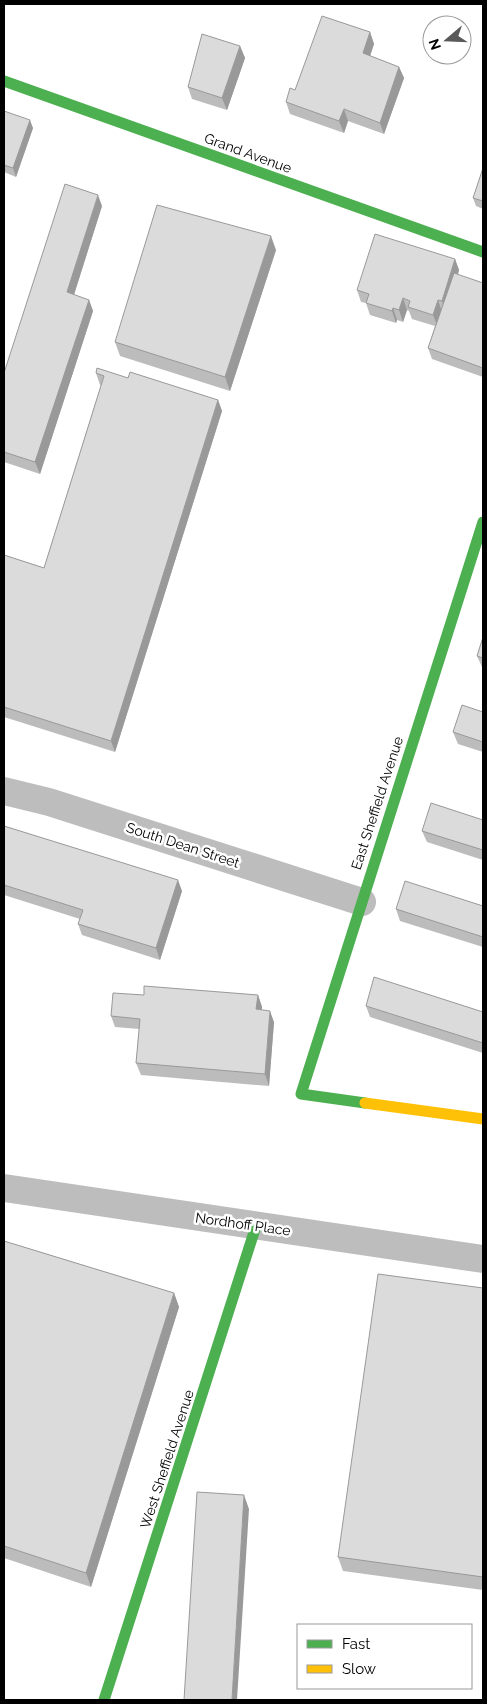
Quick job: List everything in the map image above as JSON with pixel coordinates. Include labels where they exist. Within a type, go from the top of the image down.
[{"type":"street","name":"Grand Avenue","points":[[4,81],[483,252]]},
{"type":"street","name":"East Sheffield Avenue","points":[[483,522],[301,1094],[483,1119]]},
{"type":"street","name":"South Dean Street","points":[[4,791],[48,802],[362,902]]},
{"type":"street","name":"Nordhoff Place","points":[[4,1188],[483,1259]]},
{"type":"street","name":"West Sheffield Avenue","points":[[104,1700],[176,1474],[210,1377],[256,1226]]},
{"type":"building","points":[[322,16],[370,32],[363,53],[399,67],[380,123],[344,109],[339,121],[286,102],[290,88],[295,90]]},
{"type":"building","points":[[202,34],[240,46],[222,98],[188,87]]},
{"type":"building","points":[[4,111],[30,120],[13,168],[4,165]]},
{"type":"building","points":[[483,168],[483,201],[473,198]]},
{"type":"building","points":[[65,184],[98,195],[67,292],[89,300],[35,462],[4,452],[4,373]]},
{"type":"building","points":[[157,205],[271,236],[225,377],[115,342]]},
{"type":"building","points":[[375,234],[455,259],[442,301],[438,300],[433,315],[408,307],[410,301],[403,298],[399,310],[393,308],[392,311],[366,303],[369,294],[357,290]]},
{"type":"building","points":[[454,273],[483,283],[483,368],[428,348]]},
{"type":"building","points":[[97,368],[128,378],[130,372],[218,400],[111,741],[4,707],[4,555],[44,568],[104,376],[96,373]]},
{"type":"building","points":[[483,637],[483,658],[477,656]]},
{"type":"building","points":[[462,705],[483,712],[483,742],[453,732]]},
{"type":"building","points":[[431,803],[483,820],[483,850],[422,831]]},
{"type":"building","points":[[4,826],[178,880],[156,948],[78,924],[83,910],[4,885]]},
{"type":"building","points":[[405,881],[483,906],[483,937],[396,909]]},
{"type":"building","points":[[374,977],[483,1012],[483,1043],[366,1006]]},
{"type":"building","points":[[144,986],[258,995],[256,1009],[270,1011],[265,1074],[136,1063],[140,1019],[111,1016],[113,993],[144,995]]},
{"type":"building","points":[[4,1241],[174,1293],[86,1573],[4,1546]]},
{"type":"building","points":[[378,1274],[483,1288],[483,1577],[338,1557]]},
{"type":"building","points":[[197,1492],[244,1495],[232,1700],[184,1700]]},
{"type":"traffic: fast","points":[[4,81],[483,252]]},
{"type":"traffic: fast","points":[[365,1103],[301,1094],[483,522]]},
{"type":"traffic: fast","points":[[104,1700],[256,1226]]},
{"type":"traffic: slow","points":[[365,1103],[483,1119]]}]
